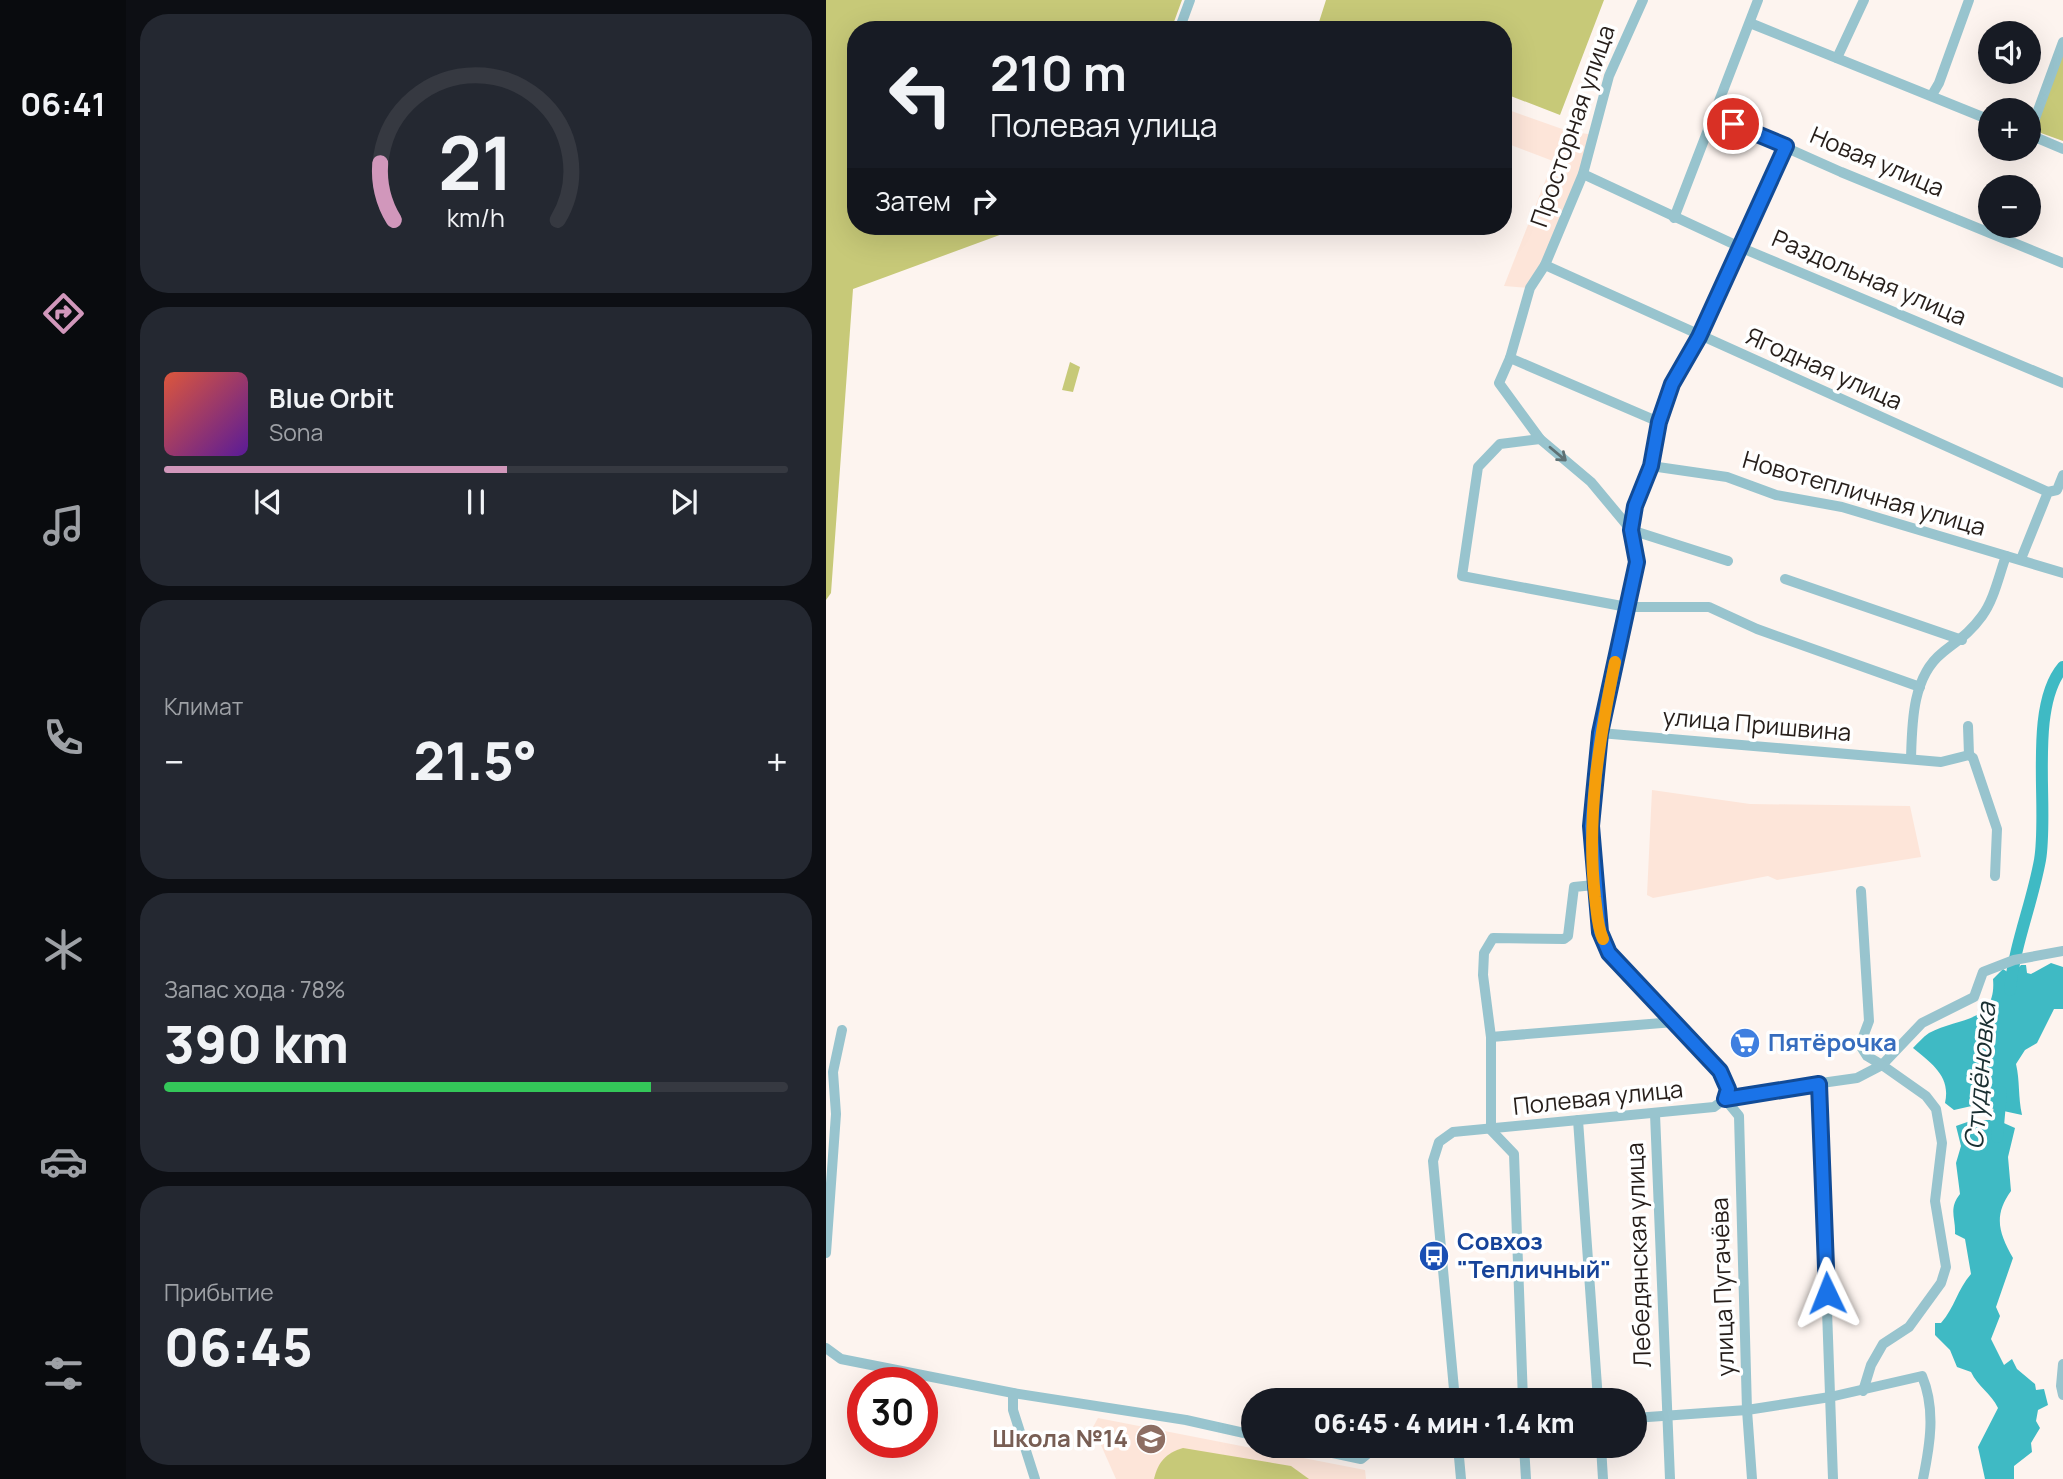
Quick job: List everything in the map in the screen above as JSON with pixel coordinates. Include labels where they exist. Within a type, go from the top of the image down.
[{"type":"street","points":[[1182,21],[1190,0]]},
{"type":"street","name":"Просторная улица","points":[[1540,439],[1499,383],[1510,358],[1530,288],[1545,265],[1583,174],[1609,76],[1643,0]]},
{"type":"street","points":[[1674,218],[1758,0]]},
{"type":"street","points":[[1837,58],[1864,0]]},
{"type":"street","points":[[1932,95],[1940,83],[1969,0]]},
{"type":"street","points":[[1750,23],[1978,116]]},
{"type":"street","points":[[2041,102],[2063,42]]},
{"type":"street","name":"Новая улица","points":[[1714,116],[1840,172],[2063,262]]},
{"type":"street","points":[[2041,139],[2063,149]]},
{"type":"street","points":[[1725,1099],[1728,1089],[1720,1071],[1609,953],[1600,932],[1591,826],[1600,733],[1637,562],[1631,530],[1635,506],[1651,466],[1659,422],[1672,384],[1699,337],[1742,248],[1786,146]]},
{"type":"street","name":"Раздольная улица","points":[[1583,174],[1742,248],[2063,383]]},
{"type":"street","name":"Ягодная улица","points":[[1545,265],[1699,337],[2048,492]]},
{"type":"street","points":[[1510,358],[1659,422]]},
{"type":"street","points":[[1728,561],[1631,530],[1591,482],[1540,439],[1500,444],[1478,467],[1462,576],[1627,607],[1709,607],[1757,629],[1920,687]]},
{"type":"street","name":"Новотепличная улица","points":[[1651,466],[1727,477],[1776,495],[1842,507],[2063,573]]},
{"type":"street","points":[[2021,559],[2048,492],[2057,490],[2063,475]]},
{"type":"street","points":[[1911,759],[1913,714],[1920,687],[1941,653],[1962,640],[1984,614],[2006,556]]},
{"type":"street","points":[[1784,579],[1962,640]]},
{"type":"street","points":[[1968,726],[1969,755],[1973,758],[1997,829],[1995,876]]},
{"type":"street","name":"улица Пришвина","points":[[1600,733],[1941,762],[1969,755]]},
{"type":"street","points":[[1522,1388],[1514,1154],[1491,1130],[1491,1037],[1483,975],[1485,953],[1493,937],[1564,939],[1567,936],[1574,887],[1594,884]]},
{"type":"street","points":[[1861,891],[1869,1021],[1860,1045],[1867,1056],[1927,1096],[1936,1109],[1942,1143],[1935,1200],[1945,1266],[1941,1283],[1909,1327],[1884,1345],[1871,1365],[1863,1391]]},
{"type":"street","points":[[1882,1065],[1923,1023],[1974,997],[1983,972],[2014,960],[2063,951]]},
{"type":"street","points":[[1491,1037],[1674,1021]]},
{"type":"street","points":[[826,1252],[836,1114],[834,1072],[842,1030]]},
{"type":"street","name":"Полевая улица","points":[[1454,1388],[1433,1161],[1439,1142],[1453,1132],[1714,1107],[1725,1099],[1857,1078],[1882,1065]]},
{"type":"street","points":[[1819,1084],[1833,1479]]},
{"type":"street","name":"улица Пугачёва","points":[[1725,1099],[1739,1116],[1747,1410],[1752,1479]]},
{"type":"street","name":"Лебедянская улица","points":[[1655,1114],[1670,1479]]},
{"type":"street","points":[[1578,1121],[1597,1388]]},
{"type":"street","points":[[826,1348],[841,1359],[1013,1392],[1186,1420],[1241,1432]]},
{"type":"street","points":[[2063,1364],[2060,1386],[2063,1395]]},
{"type":"street","points":[[1647,1417],[1747,1410],[1863,1391],[1922,1376],[1930,1395],[1930,1446],[1923,1479]]},
{"type":"street","points":[[1013,1392],[1013,1410],[1035,1479]]},
{"type":"street","points":[[1459,1458],[1461,1479]]},
{"type":"street","points":[[1525,1458],[1526,1479]]},
{"type":"street","points":[[1602,1458],[1603,1479]]},
{"type":"shaded area","points":[[1512,111],[1565,130],[1593,135],[1583,174],[1530,288],[1504,286],[1553,161],[1512,145]]},
{"type":"shaded area","points":[[1652,790],[1750,804],[1910,806],[1921,857],[1777,880],[1768,876],[1653,898],[1647,895]]},
{"type":"shaded area","name":"Школа №14","points":[[1098,1418],[1241,1446],[1241,1458],[1303,1458],[1365,1470],[1366,1479],[1116,1479],[1093,1427]]},
{"type":"green space","points":[[826,0],[1182,0],[1174,21],[847,21],[847,235],[1000,235],[853,289],[831,593],[826,600]]},
{"type":"green space","points":[[1326,0],[1604,0],[1560,115],[1512,96],[1512,21],[1319,21]]},
{"type":"green space","points":[[2063,50],[2063,141],[2041,133],[2041,109]]},
{"type":"green space","points":[[1070,362],[1080,367],[1073,392],[1062,390]]},
{"type":"green space","points":[[1183,1448],[1291,1466],[1309,1479],[1154,1479],[1164,1459]]},
{"type":"water","points":[[2051,963],[2063,967],[2063,1009],[2054,1009],[2037,1043],[2025,1050],[2016,1064],[2022,1115],[1976,1105],[1954,1110],[1945,1103],[1943,1078],[1913,1048],[1929,1033],[1982,1012],[1993,994],[1993,979],[2003,969],[2012,975],[2021,965],[2026,965],[2027,973],[2031,974]]},
{"type":"water","points":[[1973,1120],[1997,1120],[2015,1128],[2008,1157],[2011,1191],[2000,1217],[2001,1232],[2013,1258],[1996,1307],[2000,1316],[1991,1339],[2004,1365],[2012,1359],[2017,1369],[2035,1384],[2036,1390],[2044,1389],[2048,1405],[2038,1410],[2036,1421],[2040,1428],[2031,1443],[2032,1452],[2014,1466],[2014,1479],[1985,1479],[1978,1447],[1998,1408],[1971,1372],[1957,1367],[1950,1350],[1935,1335],[1935,1323],[1941,1323],[1946,1317],[1971,1274],[1965,1239],[1955,1234],[1953,1209],[1960,1194],[1956,1163],[1961,1146],[1956,1126]]},
{"type":"waterway","name":"Студёновка","points":[[2010,990],[2015,957],[2040,860],[2046,707],[2052,685],[2063,667]]},
{"type":"waterway","name":"Студёновка","points":[[1997,1137],[2001,1092]]},
{"type":"slow traffic","points":[[1603,939],[1593,876],[1591,826],[1600,733],[1615,662]]},
{"type":"place","name":"Пятёрочка","points":[[1745,1043]]},
{"type":"place","name":"Совхоз \"Тепличный\"","points":[[1434,1256]]},
{"type":"place","name":"Школа №14","points":[[1151,1439]]},
{"type":"route","points":[[1733,124],[1786,146],[1742,248],[1699,337],[1672,384],[1659,422],[1651,466],[1635,506],[1631,530],[1637,562],[1600,733],[1591,826],[1593,876],[1600,932],[1609,953],[1720,1071],[1728,1089],[1725,1099],[1819,1084],[1827,1293]]}]
